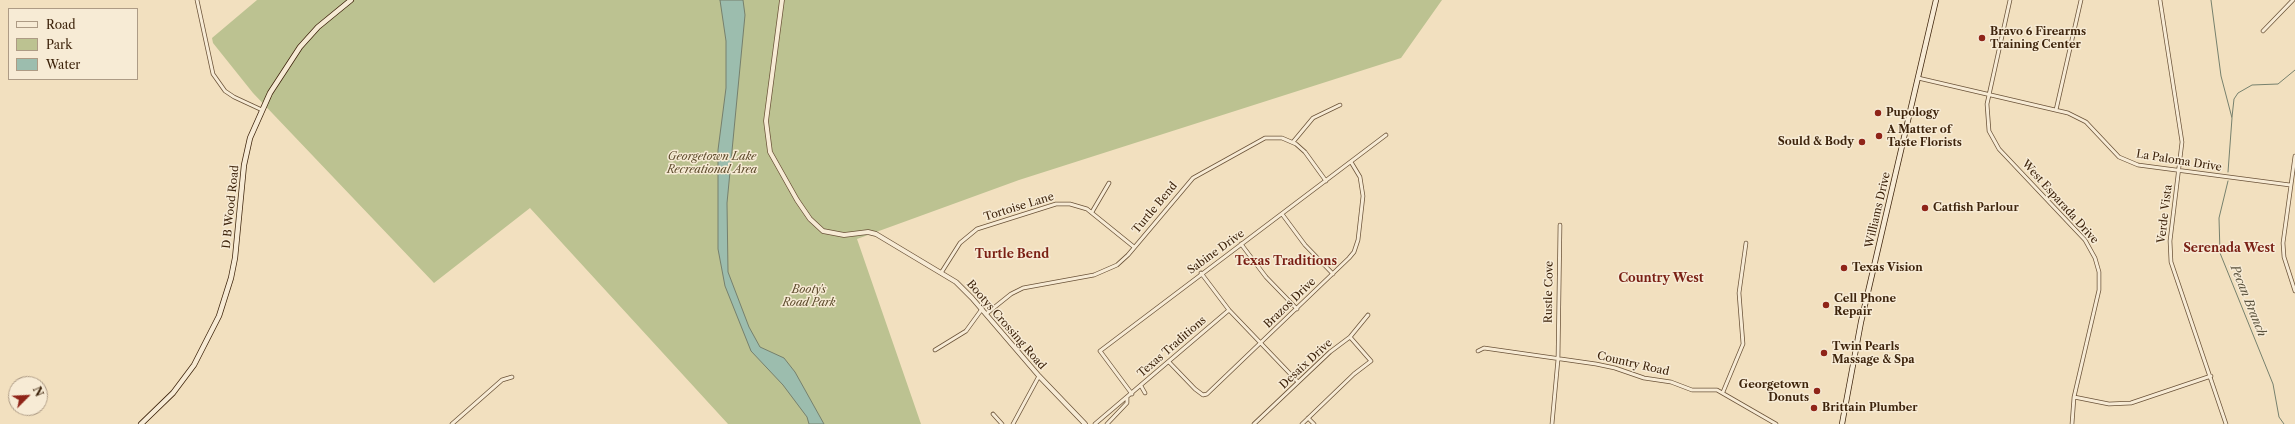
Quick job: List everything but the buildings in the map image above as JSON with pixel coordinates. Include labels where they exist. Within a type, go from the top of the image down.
[{"type":"main road","name":"D B Wood Road","points":[[141,424],[173,393],[194,365],[219,316],[231,278],[235,258],[244,165],[262,110],[280,74],[300,47],[318,27],[351,0]]},
{"type":"main road","name":"Williams Drive","points":[[1842,424],[1861,322],[1936,0]]},
{"type":"street","points":[[197,0],[213,74],[225,91],[234,97],[262,110]]},
{"type":"street","name":"Bootys Crossing Road","points":[[782,0],[766,121],[770,152],[789,188],[810,219],[823,231],[844,235],[872,233],[941,273],[963,288],[982,308],[1039,376],[1085,424]]},
{"type":"street","name":"West Esparada Drive","points":[[2010,0],[1988,94],[1986,119],[1994,144],[2084,239],[2093,252],[2098,265],[2099,290],[2074,397],[2072,424]]},
{"type":"street","points":[[2056,110],[2081,0]]},
{"type":"street","name":"Verde Vista","points":[[2160,0],[2181,131],[2180,170],[2170,241],[2171,262],[2211,376],[2226,424]]},
{"type":"street","points":[[2263,31],[2293,0]]},
{"type":"street","name":"La Paloma Drive","points":[[1918,78],[2056,110],[2081,119],[2113,152],[2125,160],[2138,165],[2290,185]]},
{"type":"street","points":[[1293,142],[1313,118],[1340,105]]},
{"type":"street","name":"Turtle Bend","points":[[986,314],[1023,288],[1037,284],[1087,277],[1104,272],[1123,260],[1185,186],[1199,174],[1264,138],[1276,136],[1293,142],[1305,152],[1326,181]]},
{"type":"street","name":"Sabine Drive","points":[[1132,394],[1100,351],[1201,273],[1386,136]]},
{"type":"street","points":[[2295,156],[2290,185],[2283,250],[2295,291]]},
{"type":"street","name":"Brazos Drive","points":[[1169,362],[1203,395],[1211,391],[1354,252],[1358,240],[1362,188],[1360,176],[1351,162]]},
{"type":"street","points":[[1092,212],[1109,182]]},
{"type":"street","name":"Tortoise Lane","points":[[941,273],[960,244],[977,229],[1056,204],[1074,205],[1092,212],[1134,247]]},
{"type":"street","points":[[1282,214],[1305,245],[1333,274]]},
{"type":"street","name":"Rustle Cove","points":[[1552,424],[1558,359],[1560,225]]},
{"type":"street","points":[[1723,392],[1743,344],[1739,288],[1746,243]]},
{"type":"street","points":[[1241,244],[1266,277],[1297,309]]},
{"type":"street","points":[[1201,273],[1229,310],[1298,382]]},
{"type":"street","points":[[935,350],[966,331],[982,308]]},
{"type":"street","name":"Texas Traditions","points":[[1095,424],[1119,402],[1128,398],[1229,310]]},
{"type":"street","name":"Desaix Drive","points":[[1254,424],[1330,352],[1350,337],[1368,315]]},
{"type":"street","points":[[1302,424],[1354,374],[1371,361],[1350,337]]},
{"type":"street","name":"Country Road","points":[[1478,351],[1484,348],[1608,366],[1644,378],[1671,382],[1692,390],[1712,389],[1723,392],[1776,424]]},
{"type":"street","points":[[1013,424],[1039,376]]},
{"type":"street","points":[[2074,397],[2109,404],[2131,403],[2211,376]]},
{"type":"street","points":[[452,424],[502,380],[512,377]]},
{"type":"street","points":[[1140,386],[1145,393]]},
{"type":"street","name":"Texas Traditions","points":[[1107,424],[1127,403],[1128,398]]},
{"type":"street","points":[[993,414],[1002,424]]},
{"type":"street","points":[[1308,418],[1314,424]]},
{"type":"green space","name":"Georgetown Lake Recreational Area","points":[[257,0],[1442,0],[1401,58],[1019,180],[857,239],[921,424],[728,424],[530,208],[434,283],[253,93],[213,43],[212,38]]},
{"type":"water","points":[[720,0],[743,0],[745,15],[727,203],[728,272],[749,327],[760,347],[784,358],[795,372],[824,424],[809,424],[807,417],[783,385],[751,351],[725,286],[718,249],[718,150],[726,88],[726,41]]},
{"type":"waterway","name":"Pecan Branch","points":[[2211,0],[2221,76],[2232,118],[2228,172]]},
{"type":"waterway","points":[[2232,117],[2234,99],[2238,93],[2252,85],[2278,84],[2295,70]]},
{"type":"waterway","name":"Pecan Branch","points":[[2228,181],[2219,218],[2220,253],[2273,384],[2279,417],[2284,424]]},
{"type":"place","name":"Bravo 6 Firearms Training Center","points":[[1982,38]]},
{"type":"place","name":"Pupology","points":[[1878,113]]},
{"type":"place","name":"A Matter of Taste Florists","points":[[1879,136]]},
{"type":"place","name":"Sould & Body","points":[[1862,142]]},
{"type":"place","name":"Catfish Parlour","points":[[1925,208]]},
{"type":"place","name":"Texas Vision","points":[[1844,268]]},
{"type":"place","name":"Cell Phone Repair","points":[[1826,305]]},
{"type":"place","name":"Twin Pearls Massage & Spa","points":[[1824,353]]},
{"type":"place","name":"Georgetown Donuts","points":[[1817,391]]},
{"type":"place","name":"Brittain Plumber","points":[[1814,408]]},
{"type":"district","name":"Serenada West","points":[[2229,249]]},
{"type":"district","name":"Turtle Bend","points":[[1012,255]]},
{"type":"district","name":"Texas Traditions","points":[[1286,262]]},
{"type":"district","name":"Country West","points":[[1661,279]]},
{"type":"park label","name":"Booty's Road Park","points":[[809,296]]}]
